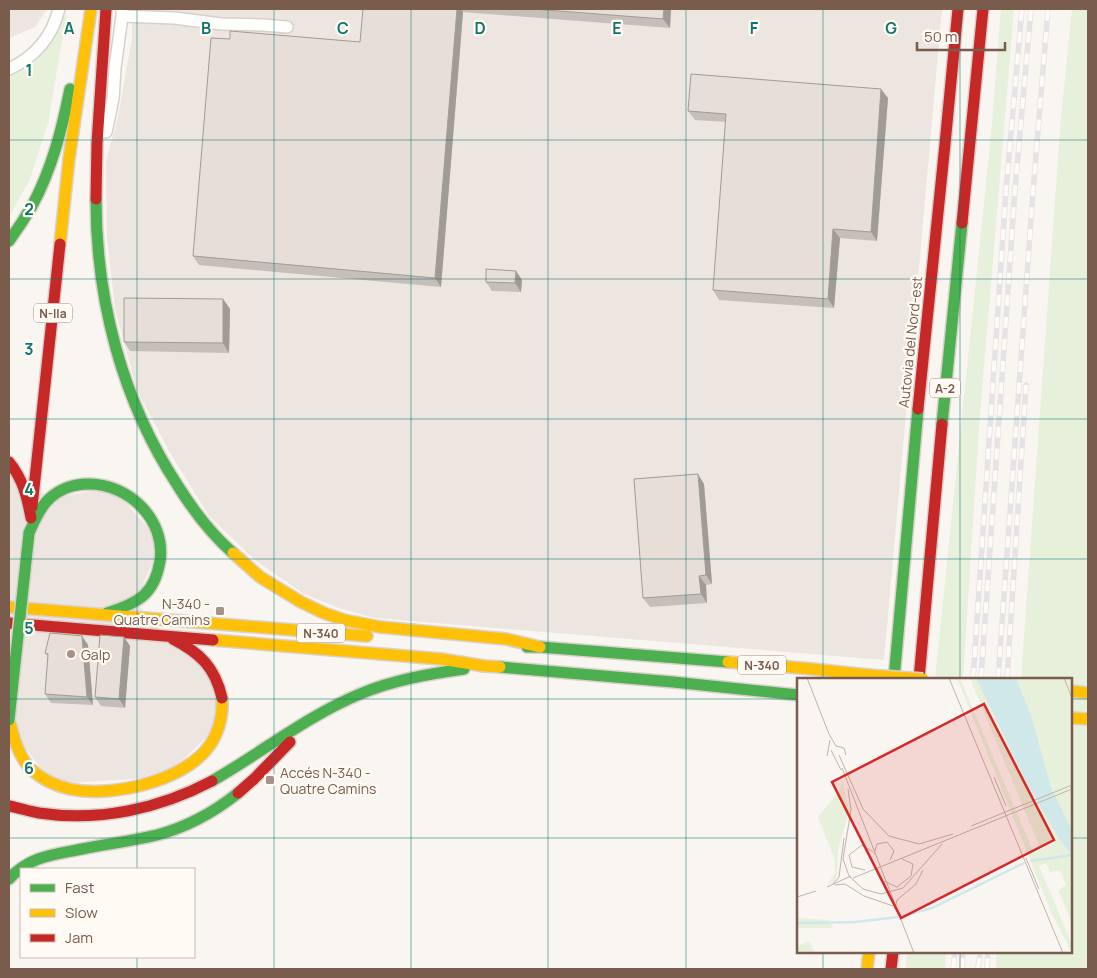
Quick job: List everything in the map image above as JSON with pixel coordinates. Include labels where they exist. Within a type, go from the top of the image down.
[{"type":"main road","name":"N-IIa","points":[[69,159],[70,89],[81,9]]},
{"type":"main road","name":"N-IIa","points":[[9,723],[69,159],[91,9]]},
{"type":"main road","points":[[106,9],[96,210],[101,278],[110,328],[126,382],[145,428],[171,476],[191,507],[242,564],[294,599],[331,616],[380,627],[506,639],[540,647]]},
{"type":"main road","name":"Autovia del Nord-est","points":[[894,678],[905,547],[948,126],[958,9]]},
{"type":"main road","name":"A-2","points":[[921,678],[946,376],[983,9]]},
{"type":"main road","points":[[9,241],[26,216],[47,177],[61,134],[70,89]]},
{"type":"main road","points":[[9,462],[15,468],[23,483],[31,518]]},
{"type":"main road","points":[[29,533],[36,517],[49,499],[65,488],[76,484],[101,484],[112,487],[134,498],[147,512],[153,520],[160,543],[160,564],[157,576],[152,586],[135,602],[102,615]]},
{"type":"main road","name":"N-340","points":[[9,607],[506,648],[540,647],[908,678]]},
{"type":"main road","name":"N-340","points":[[9,623],[441,659],[484,666],[797,695]]},
{"type":"main road","points":[[9,723],[20,753],[34,772],[52,784],[69,789],[86,792],[107,791],[135,786],[179,770],[200,755],[208,746],[220,725],[223,701],[216,675],[207,662],[184,644],[166,636]]},
{"type":"main road","points":[[9,806],[34,812],[74,816],[99,816],[147,808],[171,800],[216,780],[309,720],[364,692],[420,675],[484,666]]},
{"type":"main road","points":[[1072,691],[1088,693]]},
{"type":"main road","points":[[1072,718],[1088,719]]},
{"type":"main road","points":[[21,868],[36,859],[161,833],[182,827],[206,816],[241,792],[291,742],[309,720]]},
{"type":"main road","points":[[9,879],[20,868]]},
{"type":"main road","points":[[867,969],[869,953]]},
{"type":"main road","points":[[891,969],[893,953]]},
{"type":"street","points":[[9,69],[29,58],[37,51],[51,31],[59,9]]},
{"type":"street","points":[[97,160],[113,100],[122,12],[222,24],[287,27]]},
{"type":"shaded area","points":[[9,9],[47,9],[35,27],[9,38]]},
{"type":"shaded area","points":[[132,9],[942,9],[884,660],[375,618],[339,608],[304,594],[255,560],[209,516],[169,451],[137,390],[115,309],[107,237],[106,161],[118,117],[132,38]]},
{"type":"shaded area","points":[[9,462],[49,499],[112,487],[161,543],[135,602],[166,636],[207,662],[220,725],[164,777],[52,784],[9,725]]},
{"type":"green space","points":[[1001,9],[1014,9],[979,427],[963,678],[935,678],[991,135]]},
{"type":"green space","points":[[1072,9],[1088,9],[1088,969],[996,969],[997,953],[1072,953],[1072,678],[1021,678],[1061,117]]},
{"type":"green space","points":[[67,12],[48,123],[30,179],[9,217],[9,76],[27,68],[40,57],[46,50]]},
{"type":"green space","points":[[907,953],[946,953],[945,969],[906,969]]},
{"type":"building","points":[[363,9],[457,9],[435,278],[193,256],[211,38],[230,39],[230,31],[360,42]]},
{"type":"building","points":[[533,9],[664,9],[663,19]]},
{"type":"building","points":[[691,74],[881,89],[871,232],[833,229],[828,299],[713,290],[726,114],[688,111]]},
{"type":"building","points":[[486,269],[516,271],[515,283],[486,282]]},
{"type":"building","points":[[124,298],[223,299],[223,343],[124,342]]},
{"type":"building","points":[[698,474],[706,575],[699,576],[701,594],[643,598],[634,479]]},
{"type":"building","points":[[50,633],[82,636],[87,697],[45,694],[48,654],[45,653]]},
{"type":"building","points":[[100,635],[124,637],[119,699],[95,697]]},
{"type":"railway","points":[[973,678],[1006,190],[1022,9]]},
{"type":"railway","points":[[981,678],[1015,190],[1031,9]]},
{"type":"railway","points":[[998,678],[1048,9]]},
{"type":"railway","points":[[1007,678],[1026,385]]},
{"type":"railway","points":[[953,969],[955,953]]},
{"type":"railway","points":[[962,969],[963,953]]},
{"type":"railway","points":[[978,969],[980,953]]},
{"type":"railway","points":[[987,969],[988,953]]},
{"type":"traffic: fast","points":[[9,241],[32,206],[45,178],[60,134],[70,89]]},
{"type":"traffic: fast","points":[[96,199],[97,237],[107,312],[127,384],[158,453],[178,486],[203,521],[233,553]]},
{"type":"traffic: fast","points":[[942,424],[962,223]]},
{"type":"traffic: fast","points":[[894,678],[918,409]]},
{"type":"traffic: fast","points":[[29,533],[39,511],[48,500],[62,490],[72,486],[89,484],[118,490],[142,507],[151,519],[157,532],[160,546],[160,561],[157,575],[150,588],[140,598],[127,606],[107,613]]},
{"type":"traffic: fast","points":[[9,720],[29,533]]},
{"type":"traffic: fast","points":[[527,647],[728,662]]},
{"type":"traffic: fast","points":[[500,667],[797,695]]},
{"type":"traffic: fast","points":[[212,781],[321,713],[360,694],[398,681],[464,669]]},
{"type":"traffic: fast","points":[[21,868],[34,861],[61,853],[168,832],[209,813],[238,793]]},
{"type":"traffic: fast","points":[[9,879],[20,869]]},
{"type":"traffic: slow","points":[[60,244],[69,159],[91,9]]},
{"type":"traffic: slow","points":[[233,553],[260,577],[301,602],[344,620],[380,627],[506,639],[540,647]]},
{"type":"traffic: slow","points":[[9,607],[367,636]]},
{"type":"traffic: slow","points":[[213,640],[441,659],[500,667]]},
{"type":"traffic: slow","points":[[728,662],[868,675]]},
{"type":"traffic: slow","points":[[868,675],[909,678]]},
{"type":"traffic: slow","points":[[1072,691],[1088,693]]},
{"type":"traffic: slow","points":[[9,720],[15,741],[24,760],[37,774],[50,782],[70,789],[87,791],[126,789],[166,777],[199,758],[216,734],[221,716],[222,698]]},
{"type":"traffic: slow","points":[[1072,718],[1088,719]]},
{"type":"traffic: slow","points":[[867,969],[869,953]]},
{"type":"traffic: jam","points":[[96,199],[97,143],[106,9]]},
{"type":"traffic: jam","points":[[918,409],[958,9]]},
{"type":"traffic: jam","points":[[962,223],[983,9]]},
{"type":"traffic: jam","points":[[32,507],[60,244]]},
{"type":"traffic: jam","points":[[919,678],[942,424]]},
{"type":"traffic: jam","points":[[9,462],[24,488],[31,518]]},
{"type":"traffic: jam","points":[[9,623],[213,640]]},
{"type":"traffic: jam","points":[[173,639],[199,656],[211,669],[222,698]]},
{"type":"traffic: jam","points":[[238,793],[290,742]]},
{"type":"traffic: jam","points":[[9,806],[39,813],[61,815],[84,816],[106,814],[150,806],[192,791],[212,781]]},
{"type":"traffic: jam","points":[[891,969],[893,953]]},
{"type":"place","name":"N-340 - Quatre Camins","points":[[220,611]]},
{"type":"place","name":"Galp","points":[[71,654]]},
{"type":"place","name":"Accés N-340 - Quatre Camins","points":[[270,780]]}]
